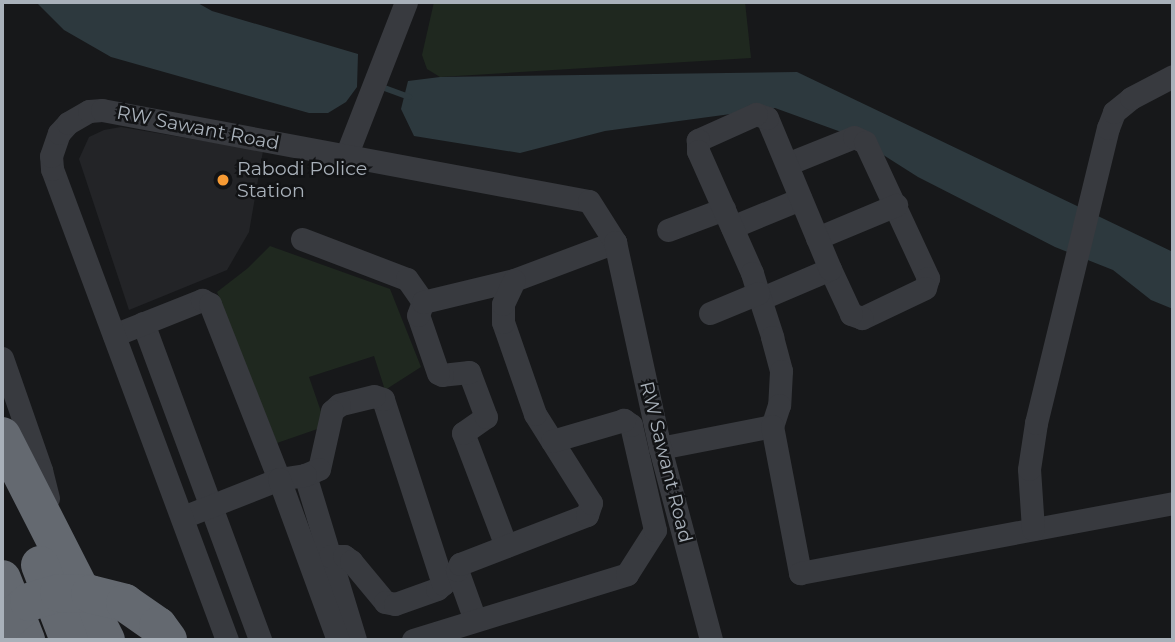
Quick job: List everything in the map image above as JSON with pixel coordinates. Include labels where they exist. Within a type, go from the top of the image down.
[{"type":"highway","points":[[2,436],[106,640]]},
{"type":"highway","points":[[2,461],[69,640]]},
{"type":"highway","points":[[2,579],[26,640]]},
{"type":"highway","points":[[2,625],[29,602],[59,593],[90,594],[125,603],[158,626],[168,640]]},
{"type":"street","points":[[346,156],[406,2]]},
{"type":"street","points":[[1033,529],[1029,469],[1036,423],[1114,112],[1131,98],[1173,76]]},
{"type":"street","name":"RW Sawant Road","points":[[227,640],[52,169],[54,144],[68,123],[89,111],[102,110],[589,201],[615,242],[660,448],[711,640]]},
{"type":"street","points":[[787,164],[854,137],[865,142],[928,278],[925,288],[862,318],[851,314],[767,118],[756,114],[698,140],[698,151],[759,296],[781,370],[779,405],[772,426],[800,573],[1173,503]]},
{"type":"street","points":[[668,230],[800,199]]},
{"type":"street","points":[[817,238],[896,205]]},
{"type":"street","points":[[302,239],[407,279],[424,302]]},
{"type":"street","points":[[424,302],[514,280],[615,242]]},
{"type":"street","points":[[710,313],[830,269]]},
{"type":"street","points":[[475,620],[457,570],[460,564],[587,515],[591,503],[536,414],[503,322],[503,304],[514,280]]},
{"type":"street","points":[[114,335],[202,300],[211,304],[338,640]]},
{"type":"street","points":[[424,302],[418,315],[438,373],[442,375],[469,372],[486,417],[463,433],[506,546]]},
{"type":"street","points":[[143,323],[260,640]]},
{"type":"street","points":[[2,358],[41,470],[59,547]]},
{"type":"street","points":[[183,517],[279,479],[305,475],[319,469],[332,411],[339,405],[374,396],[383,399],[443,583],[437,589],[395,604],[385,602],[351,561],[344,556],[330,556]]},
{"type":"street","points":[[413,640],[627,574],[655,530],[631,425],[624,420],[552,441]]},
{"type":"street","points":[[660,448],[772,426]]},
{"type":"street","points":[[305,475],[355,640]]},
{"type":"shaded area","points":[[36,2],[196,2],[212,11],[358,54],[357,87],[346,102],[328,113],[309,113],[111,57],[64,30]]},
{"type":"shaded area","points":[[434,2],[745,2],[751,58],[440,77],[427,69],[422,55]]},
{"type":"shaded area","points":[[797,72],[1173,252],[1173,309],[1151,300],[1113,270],[1055,247],[918,177],[855,137],[775,108],[605,131],[520,153],[414,136],[401,109],[408,81],[440,77]]},
{"type":"shaded area","points":[[121,127],[263,151],[249,232],[227,270],[129,310],[79,159],[89,137],[104,130]]},
{"type":"shaded area","points":[[270,246],[390,289],[421,367],[385,390],[374,356],[309,377],[326,426],[277,443],[217,292],[248,268]]},
{"type":"waterway","points":[[379,86],[409,97]]},
{"type":"place","name":"Rabodi Police Station","points":[[223,180]]}]
